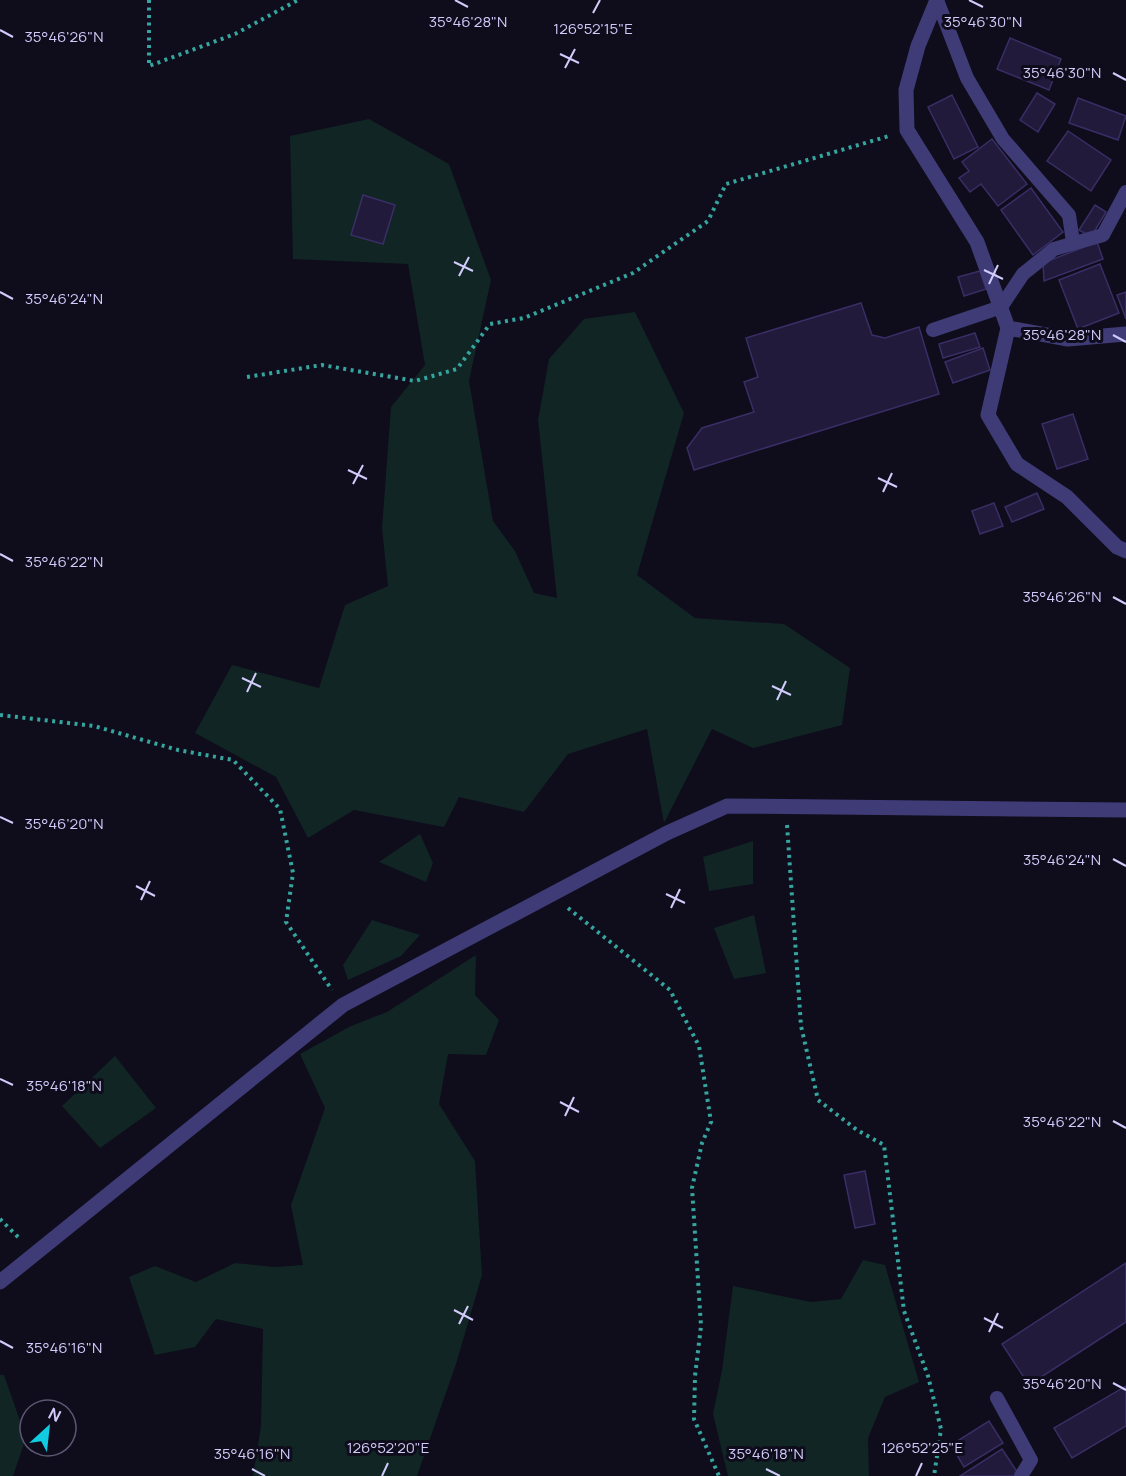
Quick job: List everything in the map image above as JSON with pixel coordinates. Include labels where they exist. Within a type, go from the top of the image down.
[{"type":"street","points":[[937,0],[918,46],[906,90],[907,130],[977,242],[1008,328],[988,415],[1017,464],[1067,497],[1117,547],[1126,551]]},
{"type":"street","points":[[1008,328],[1068,339],[1126,334]]},
{"type":"street","points":[[0,1282],[343,1005],[667,833],[727,806],[1126,810]]},
{"type":"lane","points":[[937,0],[967,78],[1003,139],[1069,215],[1073,242]]},
{"type":"lane","points":[[933,330],[1000,307],[1023,274],[1054,249],[1103,235],[1126,192]]},
{"type":"lane","points":[[997,1398],[1031,1460],[1021,1476]]},
{"type":"path","points":[[148,0],[149,66],[234,34],[298,0]]},
{"type":"path","points":[[247,377],[322,365],[415,381],[457,369],[490,324],[524,318],[633,273],[708,221],[726,184],[907,130]]},
{"type":"path","points":[[0,716],[94,726],[178,750],[233,760],[280,809],[293,873],[286,922],[343,1005]]},
{"type":"path","points":[[786,807],[801,1026],[818,1100],[857,1130],[884,1145],[904,1311],[928,1376],[941,1429],[934,1476]]},
{"type":"path","points":[[551,894],[670,990],[699,1046],[711,1122],[702,1143],[692,1188],[702,1326],[695,1376],[694,1419],[719,1476]]},
{"type":"path","points":[[0,1220],[34,1253]]},
{"type":"green space","points":[[369,119],[449,164],[491,280],[469,381],[493,521],[515,551],[534,593],[557,598],[538,420],[549,359],[584,319],[635,312],[684,413],[637,575],[695,618],[784,624],[850,668],[842,725],[753,748],[712,729],[664,823],[647,729],[568,754],[524,812],[459,797],[444,827],[354,810],[308,838],[276,777],[195,733],[232,665],[319,688],[345,605],[388,586],[382,528],[391,407],[425,365],[408,264],[293,259],[290,136]]},
{"type":"green space","points":[[420,834],[433,863],[426,882],[379,862]]},
{"type":"green space","points":[[753,841],[753,884],[709,891],[703,857]]},
{"type":"green space","points":[[754,915],[766,973],[734,979],[714,928]]},
{"type":"green space","points":[[372,920],[420,935],[401,956],[348,980],[343,965]]},
{"type":"green space","points":[[476,955],[475,995],[499,1020],[486,1055],[448,1054],[439,1104],[475,1161],[482,1275],[456,1364],[417,1476],[253,1476],[261,1426],[263,1329],[216,1319],[195,1347],[155,1355],[129,1277],[155,1266],[196,1282],[235,1263],[275,1267],[303,1265],[291,1205],[325,1108],[300,1054],[351,1026],[387,1012]]},
{"type":"green space","points":[[115,1056],[156,1108],[100,1148],[62,1106]]},
{"type":"green space","points":[[863,1260],[885,1265],[919,1382],[885,1397],[868,1438],[869,1476],[728,1476],[713,1414],[722,1370],[733,1286],[811,1302],[841,1299]]},
{"type":"green space","points":[[0,1375],[4,1375],[18,1415],[19,1458],[13,1476],[0,1476]]},
{"type":"building","points":[[1010,38],[1061,59],[1049,90],[997,69]]},
{"type":"building","points":[[1037,93],[1055,104],[1038,132],[1020,120]]},
{"type":"building","points":[[952,95],[978,147],[954,159],[928,107]]},
{"type":"building","points":[[1078,98],[1126,116],[1118,140],[1069,123]]},
{"type":"building","points":[[1068,131],[1111,160],[1091,191],[1047,161]]},
{"type":"building","points":[[992,139],[1027,184],[998,206],[981,184],[970,192],[959,178],[969,171],[962,162]]},
{"type":"building","points":[[1031,188],[1063,232],[1033,255],[1001,210]]},
{"type":"building","points":[[363,195],[395,205],[383,244],[351,235]]},
{"type":"building","points":[[1095,205],[1106,212],[1091,237],[1079,230]]},
{"type":"building","points":[[1097,242],[1103,259],[1044,281],[1043,263]]},
{"type":"building","points":[[1100,264],[1119,313],[1078,329],[1059,280]]},
{"type":"building","points":[[980,271],[986,289],[964,296],[958,277]]},
{"type":"building","points":[[1126,292],[1126,319],[1117,295]]},
{"type":"building","points":[[861,303],[872,335],[885,338],[919,327],[939,394],[694,470],[687,448],[702,428],[754,412],[744,382],[758,377],[746,338]]},
{"type":"building","points":[[975,333],[980,347],[943,358],[939,344]]},
{"type":"building","points":[[983,348],[990,370],[953,383],[945,362]]},
{"type":"building","points":[[1073,414],[1088,459],[1057,469],[1042,424]]},
{"type":"building","points":[[1037,493],[1044,509],[1012,522],[1005,507]]},
{"type":"building","points":[[994,503],[1003,526],[980,534],[972,511]]},
{"type":"building","points":[[865,1171],[875,1224],[855,1228],[844,1175]]},
{"type":"building","points":[[1126,1263],[1126,1322],[1029,1385],[1002,1344]]},
{"type":"building","points":[[1126,1386],[1126,1426],[1072,1458],[1054,1428]]},
{"type":"building","points":[[989,1421],[1003,1443],[964,1467],[951,1445]]},
{"type":"building","points":[[1002,1449],[1018,1473],[1014,1476],[960,1476]]}]
